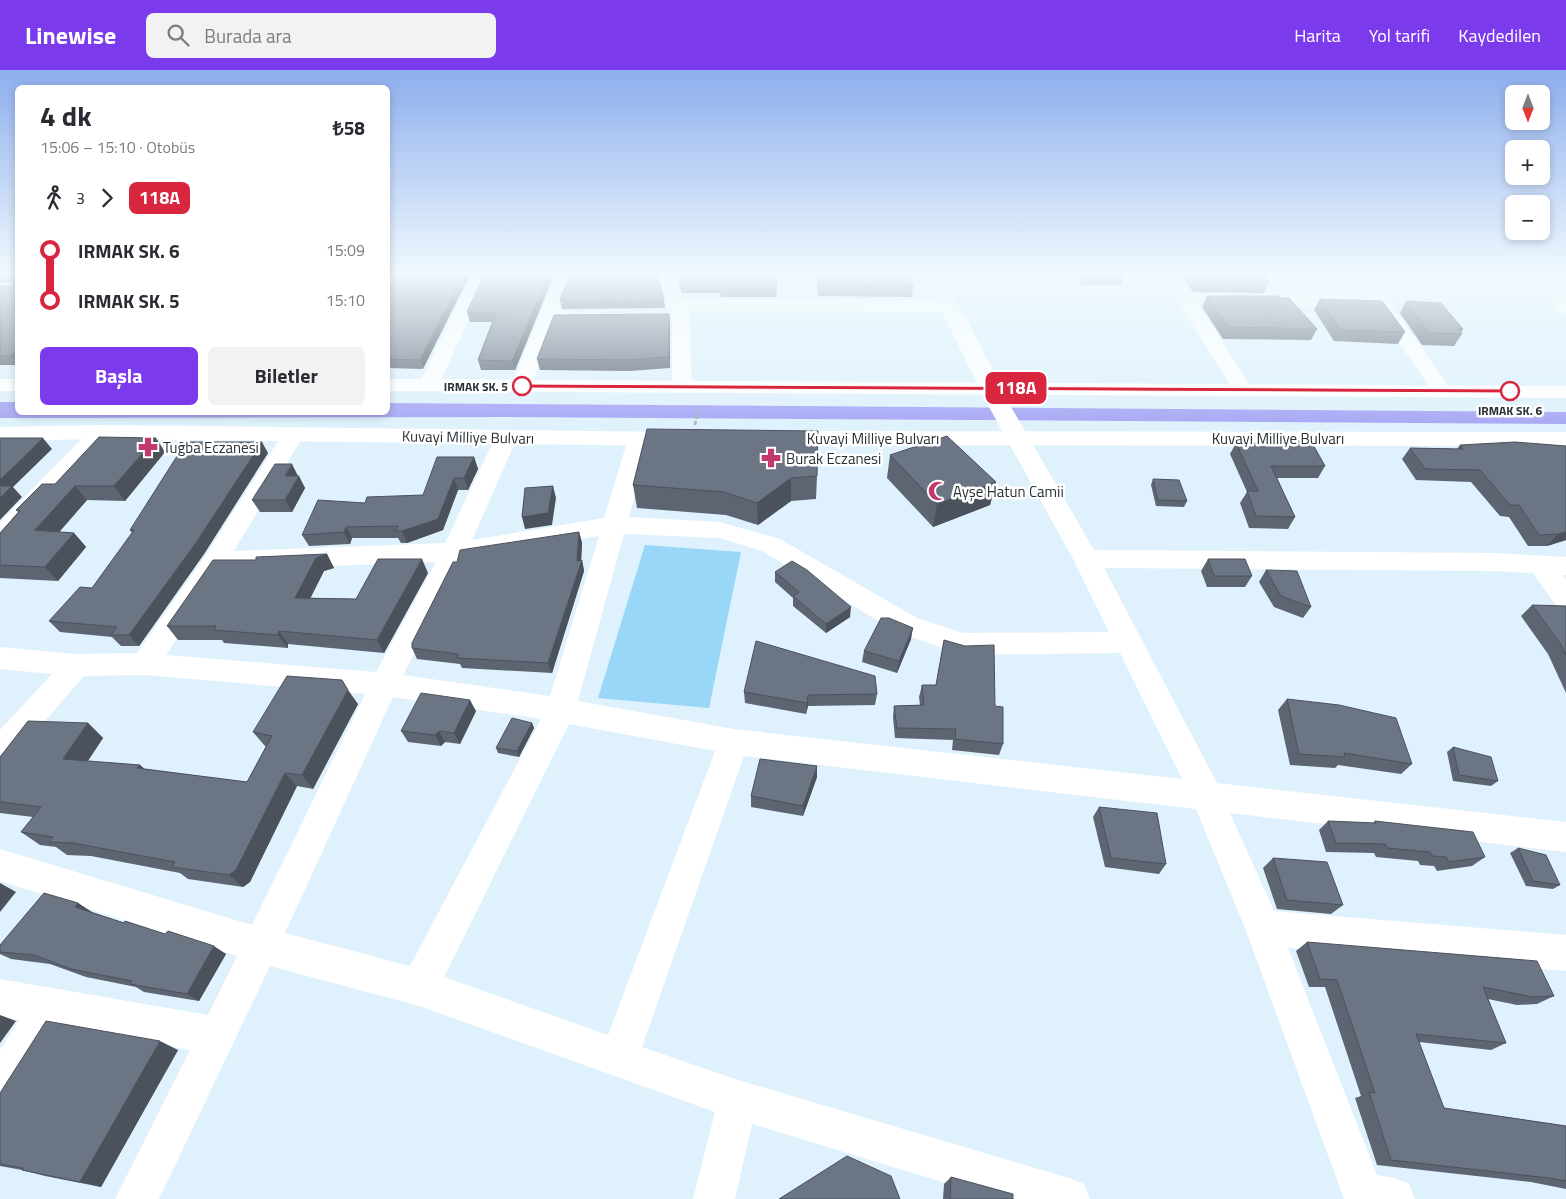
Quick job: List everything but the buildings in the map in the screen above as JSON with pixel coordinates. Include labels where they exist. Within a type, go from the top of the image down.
[{"type":"street","points":[[429,386],[456,328]]},
{"type":"street","points":[[521,386],[544,328]]},
{"type":"street","points":[[674,328],[682,387]]},
{"type":"street","points":[[959,328],[1086,559],[1206,794],[1374,1197]]},
{"type":"street","points":[[1204,328],[1243,390]]},
{"type":"street","points":[[1398,328],[1442,391]]},
{"type":"street","name":"Kuvayi Milliye Bulvarı","points":[[390,385],[682,387],[1005,414],[1566,440]]},
{"type":"street","name":"Kuvayi Milliye Bulvarı","points":[[761,438],[1243,390],[1566,392]]},
{"type":"street","points":[[0,536],[101,432]]},
{"type":"street","name":"Kuvayi Milliye Bulvarı","points":[[0,434],[101,432],[639,439],[698,434]]},
{"type":"street","points":[[145,664],[215,561],[293,435]]},
{"type":"street","points":[[136,1199],[218,1036],[384,684],[454,552],[506,438]]},
{"type":"street","points":[[419,987],[561,710],[639,439]]},
{"type":"street","points":[[215,561],[454,552],[615,525],[720,530],[771,544],[906,624],[962,644],[1129,642]]},
{"type":"street","points":[[1086,559],[1483,561],[1566,566]]},
{"type":"street","points":[[1540,564],[1566,600]]},
{"type":"street","points":[[0,658],[77,666],[145,664],[384,684],[561,710],[734,742],[1206,794],[1566,837]]},
{"type":"street","points":[[0,751],[77,666]]},
{"type":"street","points":[[619,1058],[734,742]]},
{"type":"street","points":[[0,865],[260,945],[419,987],[738,1100],[1029,1193],[1069,1199]]},
{"type":"street","points":[[1263,928],[1566,953]]},
{"type":"street","points":[[0,998],[218,1036]]},
{"type":"street","points":[[0,1086],[49,1006]]},
{"type":"street","points":[[714,1199],[738,1100]]},
{"type":"path","points":[[698,434],[700,404]]},
{"type":"shaded area","points":[[645,545],[741,552],[709,708],[598,698]]},
{"type":"water","points":[[0,402],[15,402],[15,415],[390,415],[390,403],[1566,412],[1566,424],[508,417],[0,418]]},
{"type":"bus line","name":"118A","points":[[522,386],[1510,391]]},
{"type":"place","name":"IRMAK SK. 5","points":[[522,386]]},
{"type":"place","name":"IRMAK SK. 6","points":[[1510,391]]},
{"type":"place","name":"Tuğba Eczanesi","points":[[148,447]]},
{"type":"place","name":"Burak Eczanesi","points":[[771,458]]},
{"type":"place","name":"Ayşe Hatun Camii","points":[[938,491]]}]
